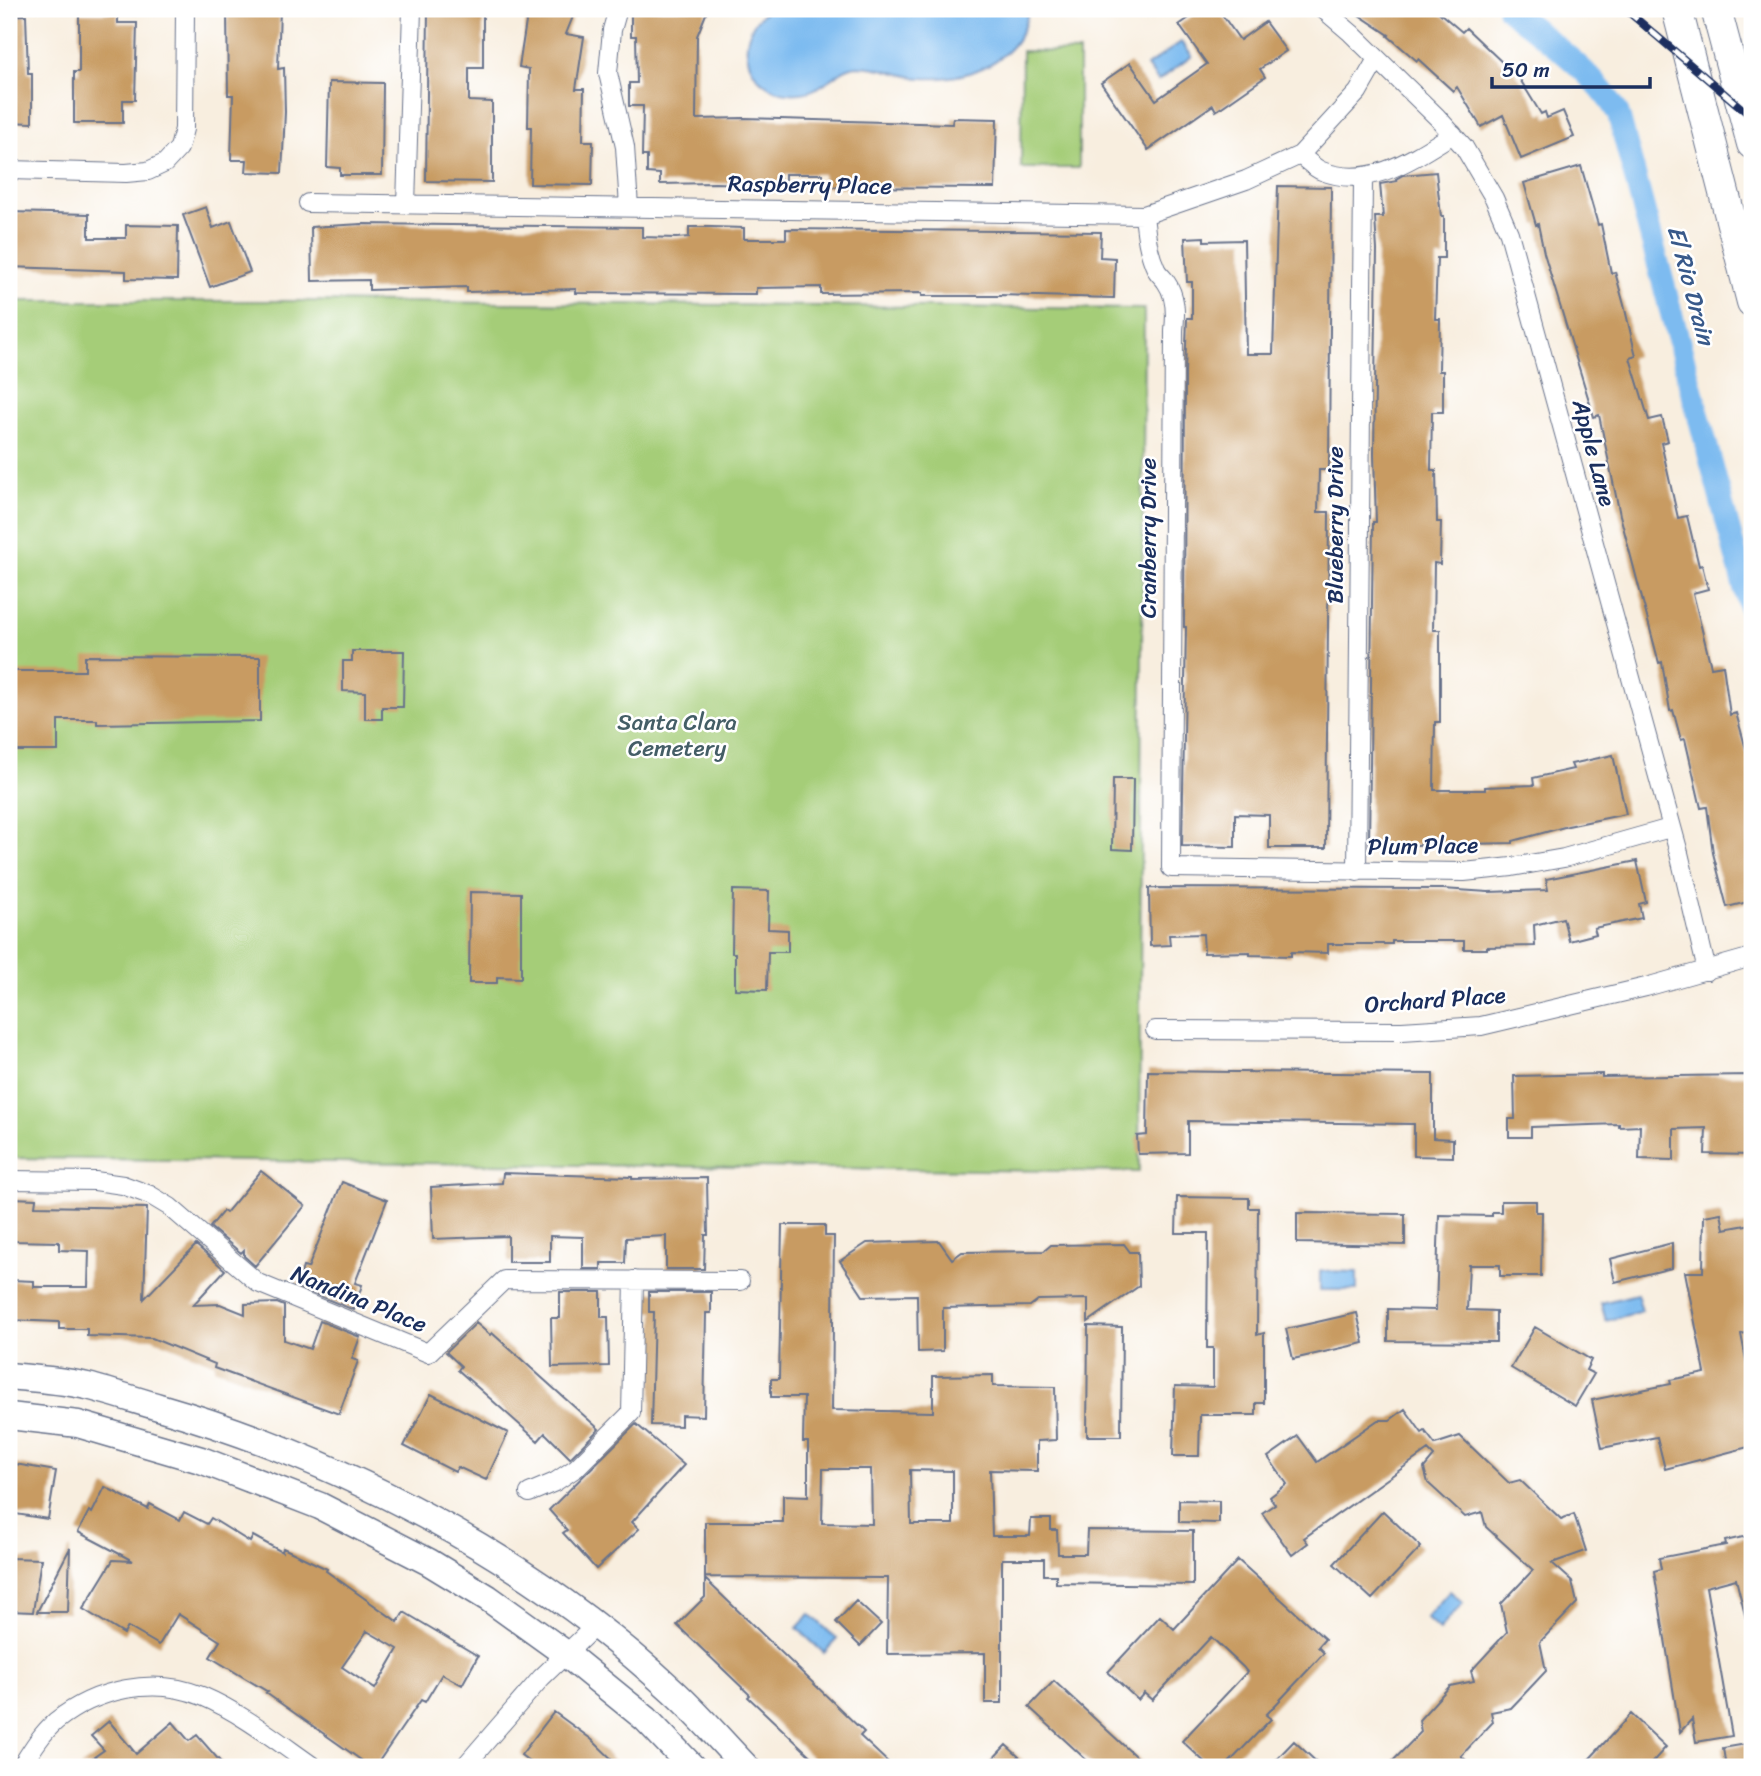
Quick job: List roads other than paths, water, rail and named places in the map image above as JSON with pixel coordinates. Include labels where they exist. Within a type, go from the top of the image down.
[{"type":"main road","points":[[1677,9],[1752,302]]},
{"type":"main road","points":[[1716,9],[1752,144]]},
{"type":"main road","points":[[9,1376],[86,1386],[213,1423],[336,1471],[456,1533],[595,1626],[673,1691],[746,1767]]},
{"type":"main road","points":[[9,1416],[91,1428],[201,1460],[320,1506],[429,1562],[488,1598],[566,1654],[646,1719],[692,1767]]},
{"type":"street","points":[[9,170],[126,173],[148,171],[165,163],[180,148],[184,129],[185,9]]},
{"type":"street","points":[[406,205],[412,9]]},
{"type":"street","points":[[618,9],[612,30],[608,73],[625,147],[629,206]]},
{"type":"street","name":"Apple Lane","points":[[1323,9],[1453,134],[1473,160],[1494,198],[1508,233],[1679,853],[1707,971]]},
{"type":"street","name":"Raspberry Place","points":[[308,203],[1144,215],[1246,180],[1300,155],[1358,92],[1377,59]]},
{"type":"street","points":[[1300,155],[1320,171],[1363,178],[1405,163],[1453,134]]},
{"type":"street","name":"Blueberry Drive","points":[[1357,872],[1363,178]]},
{"type":"street","name":"Cranberry Drive","points":[[1144,215],[1146,242],[1156,270],[1173,296],[1176,316],[1171,868]]},
{"type":"street","name":"Plum Place","points":[[1171,868],[1464,872],[1564,858],[1670,828]]},
{"type":"street","name":"Orchard Place","points":[[1155,1030],[1402,1031],[1481,1026],[1524,1018],[1752,957]]},
{"type":"street","name":"Nandina Place","points":[[9,1180],[95,1181],[123,1185],[150,1195],[170,1207],[258,1283],[428,1353],[504,1280],[740,1281]]},
{"type":"street","points":[[529,1493],[555,1482],[576,1468],[631,1413],[634,1280]]},
{"type":"street","points":[[464,1767],[541,1678],[595,1626]]},
{"type":"street","points":[[20,1767],[36,1743],[55,1722],[79,1706],[100,1695],[147,1686],[199,1694],[225,1706],[314,1767]]},
{"type":"water","points":[[769,9],[1028,11],[1023,29],[1014,43],[989,65],[973,72],[921,78],[858,66],[844,70],[817,88],[801,93],[783,92],[768,86],[757,77],[750,64],[747,50],[749,35],[756,21]]},
{"type":"water","points":[[1181,42],[1192,56],[1158,81],[1147,66]]},
{"type":"water","points":[[1320,1271],[1357,1272],[1357,1290],[1320,1290]]},
{"type":"water","points":[[1637,1294],[1642,1311],[1606,1321],[1601,1303]]},
{"type":"water","points":[[1450,1591],[1463,1603],[1439,1630],[1426,1618]]},
{"type":"water","points":[[810,1614],[837,1639],[824,1653],[797,1628]]},
{"type":"waterway","name":"El Rio Drain","points":[[1509,9],[1582,70],[1618,113],[1752,616]]},
{"type":"railway","points":[[1625,9],[1752,117]]},
{"type":"park label","name":"Santa Clara Cemetery","points":[[677,735]]}]
